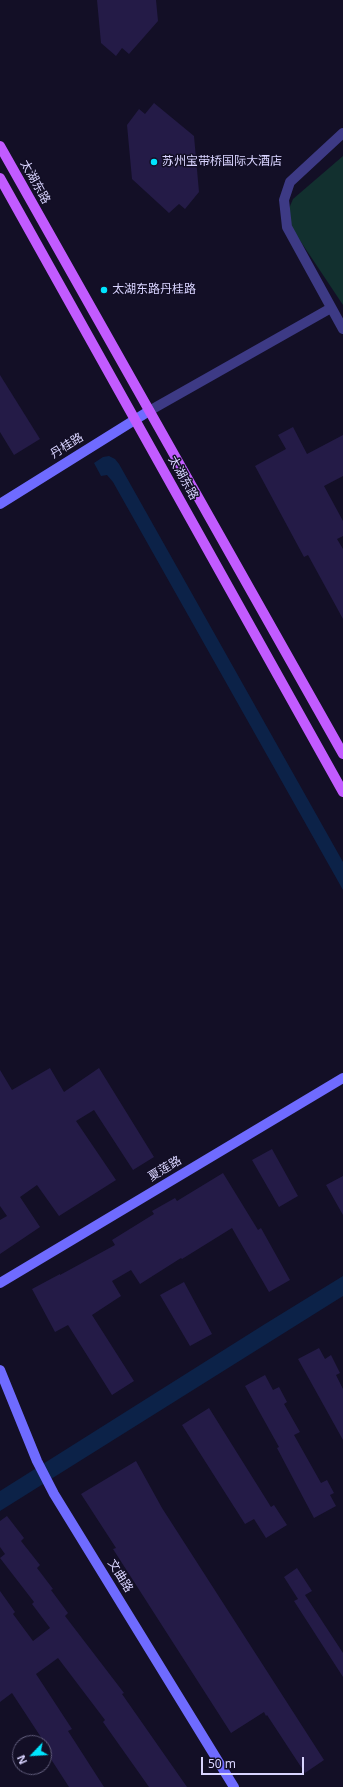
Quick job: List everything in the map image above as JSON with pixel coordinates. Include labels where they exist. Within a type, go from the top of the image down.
[{"type":"main road","name":"太湖东路","points":[[0,146],[343,754]]},
{"type":"main road","name":"太湖东路","points":[[0,178],[343,792]]},
{"type":"street","points":[[343,133],[290,182],[284,200],[287,227],[343,329]]},
{"type":"street","points":[[149,411],[331,308]]},
{"type":"street","name":"丹桂路","points":[[0,504],[149,411]]},
{"type":"street","name":"夏莲路","points":[[0,1283],[343,1078]]},
{"type":"street","name":"文曲路","points":[[0,1370],[37,1461],[50,1487],[234,1787]]},
{"type":"green space","points":[[343,156],[343,305],[285,218],[293,199]]},
{"type":"water","points":[[109,456],[115,459],[119,464],[343,862],[343,890],[113,482],[107,475],[101,476],[94,463],[103,457]]},
{"type":"water","points":[[343,1276],[343,1296],[0,1511],[0,1491]]},
{"type":"building","points":[[97,0],[156,0],[158,21],[129,54],[122,48],[116,56],[101,43]]},
{"type":"building","points":[[154,103],[194,136],[199,192],[185,209],[179,204],[169,213],[132,179],[127,125],[139,109],[145,114]]},
{"type":"building","points":[[0,375],[40,439],[14,455],[0,432]]},
{"type":"building","points":[[293,427],[307,454],[343,435],[343,476],[324,486],[343,521],[343,536],[337,539],[343,549],[343,619],[308,555],[304,557],[255,466],[286,449],[278,435]]},
{"type":"building","points":[[50,1068],[64,1092],[99,1068],[154,1157],[133,1170],[94,1110],[76,1121],[116,1180],[59,1216],[37,1185],[20,1197],[40,1227],[0,1254],[0,1220],[7,1216],[0,1206],[0,1070],[12,1090]]},
{"type":"building","points":[[272,1149],[298,1196],[279,1207],[252,1160]]},
{"type":"building","points":[[223,1173],[258,1230],[261,1228],[290,1280],[269,1292],[232,1228],[140,1284],[131,1270],[112,1281],[121,1296],[92,1315],[134,1381],[112,1395],[68,1325],[55,1332],[32,1289],[115,1245],[112,1240],[154,1214],[152,1211],[175,1198],[177,1201]]},
{"type":"building","points":[[343,1176],[343,1215],[326,1185]]},
{"type":"building","points":[[184,1282],[212,1334],[190,1346],[160,1295]]},
{"type":"building","points":[[319,1348],[325,1359],[331,1355],[340,1373],[336,1375],[343,1389],[343,1440],[298,1359]]},
{"type":"building","points":[[265,1375],[273,1390],[279,1387],[287,1402],[284,1404],[300,1432],[294,1435],[321,1483],[327,1480],[334,1493],[330,1495],[336,1506],[314,1518],[277,1448],[279,1447],[245,1386]]},
{"type":"building","points":[[209,1408],[271,1507],[274,1505],[287,1525],[266,1538],[254,1519],[245,1524],[182,1425]]},
{"type":"building","points":[[136,1461],[162,1508],[324,1760],[305,1773],[264,1712],[231,1733],[113,1549],[116,1548],[81,1494]]},
{"type":"building","points":[[7,1516],[24,1538],[21,1541],[40,1565],[37,1568],[53,1589],[51,1590],[68,1613],[65,1616],[124,1693],[122,1694],[187,1787],[149,1787],[103,1722],[105,1720],[58,1658],[36,1674],[72,1729],[68,1731],[104,1787],[69,1787],[52,1761],[52,1735],[40,1735],[12,1693],[0,1702],[0,1591],[15,1612],[13,1614],[33,1641],[50,1628],[32,1604],[34,1602],[0,1558],[5,1554],[0,1547],[0,1521]]},
{"type":"building","points":[[297,1568],[312,1591],[305,1595],[343,1653],[343,1677],[294,1601],[298,1599],[284,1577]]},
{"type":"place","name":"苏州宝带桥国际大酒店","points":[[154,162]]},
{"type":"place","name":"太湖东路丹桂路","points":[[104,290]]}]
